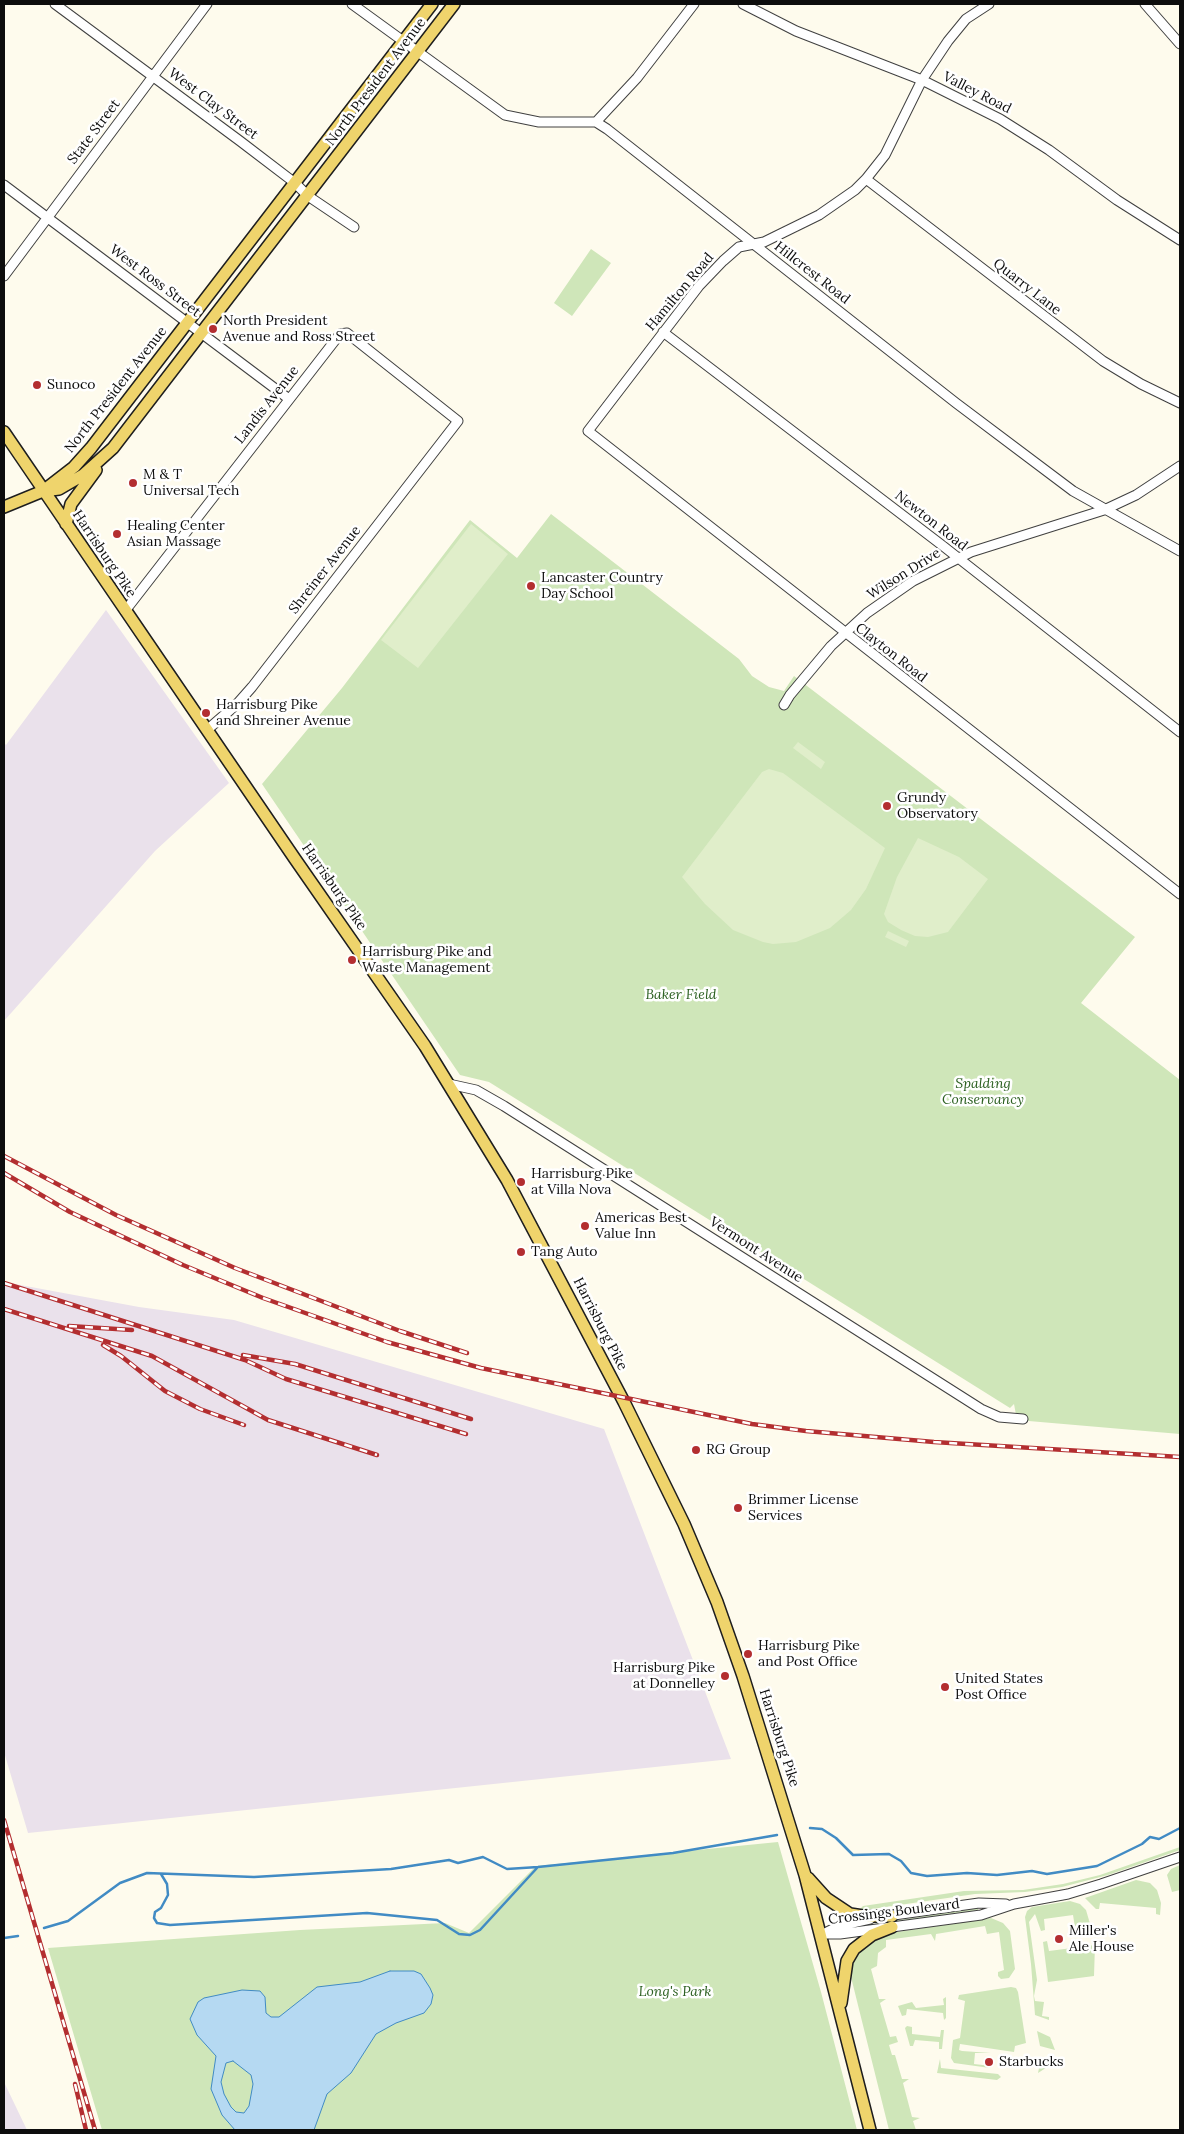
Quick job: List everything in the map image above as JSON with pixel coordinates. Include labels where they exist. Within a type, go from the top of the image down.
[{"type":"main road","name":"North President Avenue","points":[[43,491],[74,467],[92,448],[432,4]]},
{"type":"main road","name":"North President Avenue","points":[[43,491],[59,489],[74,481],[113,448],[454,4]]},
{"type":"main road","name":"Harrisburg Pike","points":[[4,432],[125,612],[372,968],[449,1084],[542,1244],[656,1464],[714,1594],[736,1653],[806,1875],[870,2130]]},
{"type":"main road","points":[[66,524],[74,499],[113,448]]},
{"type":"main road","points":[[4,507],[43,491]]},
{"type":"main road","points":[[806,1875],[826,1898],[850,1914],[892,1921]]},
{"type":"main road","points":[[840,2010],[850,1954],[860,1942],[892,1921]]},
{"type":"street","name":"West Clay Street","points":[[55,4],[295,183],[308,196],[354,227]]},
{"type":"street","name":"State Street","points":[[4,276],[207,4]]},
{"type":"street","points":[[352,4],[489,105],[508,116],[538,122],[596,122],[637,78],[694,4]]},
{"type":"street","name":"Valley Road","points":[[743,4],[796,32],[922,80],[1023,133],[1117,200],[1180,240]]},
{"type":"street","name":"Hamilton Road","points":[[588,431],[714,268],[739,247],[764,242],[820,215],[856,190],[866,179],[892,141],[922,80],[957,29],[966,20],[989,4]]},
{"type":"street","points":[[1145,4],[1180,44]]},
{"type":"street","name":"Hillcrest Road","points":[[596,122],[956,403],[1073,491],[1180,551]]},
{"type":"street","name":"Quarry Lane","points":[[866,179],[1076,342],[1120,372],[1180,403]]},
{"type":"street","name":"West Ross Street","points":[[4,185],[289,399]]},
{"type":"street","name":"Landis Avenue","points":[[125,612],[343,332],[458,421]]},
{"type":"street","name":"Newton Road","points":[[663,332],[1180,732]]},
{"type":"street","name":"Shreiner Avenue","points":[[207,730],[252,687],[458,421]]},
{"type":"street","name":"Clayton Road","points":[[588,431],[784,582],[844,634],[1180,894]]},
{"type":"street","name":"Wilson Drive","points":[[784,705],[831,646],[888,597],[956,558],[1001,541],[1082,519],[1104,510],[1136,495],[1180,466]]},
{"type":"street","name":"Vermont Avenue","points":[[449,1084],[476,1090],[512,1110],[981,1409],[999,1417],[1023,1419]]},
{"type":"street","name":"Crossings Boulevard","points":[[822,1934],[839,1926],[981,1915],[1014,1904],[1068,1894],[1180,1857]]},
{"type":"shaded area","points":[[106,610],[229,783],[155,851],[4,1021],[4,743],[6,745]]},
{"type":"shaded area","points":[[4,1282],[139,1307],[234,1320],[604,1429],[731,1759],[28,1833],[4,1752]]},
{"type":"shaded area","points":[[4,2082],[27,2130],[4,2130]]},
{"type":"green space","points":[[591,249],[611,263],[572,316],[554,303]]},
{"type":"green space","points":[[551,514],[739,659],[752,676],[769,687],[784,691],[794,676],[1135,937],[1081,1003],[1180,1080],[1180,1434],[1017,1420],[1014,1404],[1010,1408],[489,1082],[460,1075],[262,784],[342,688],[470,520],[517,558]]},
{"type":"green space","points":[[471,524],[508,554],[418,668],[381,640]]},
{"type":"green space","points":[[798,742],[825,762],[821,769],[793,748]]},
{"type":"green space","points":[[769,769],[783,773],[885,848],[866,889],[851,910],[830,928],[796,942],[773,944],[733,930],[705,904],[682,877],[762,772]]},
{"type":"green space","points":[[918,838],[959,857],[988,879],[948,932],[928,937],[915,936],[901,930],[888,922],[884,914],[897,877]]},
{"type":"green space","points":[[888,931],[909,941],[906,947],[885,937]]},
{"type":"green space","name":"Long's Park","points":[[778,1842],[821,1992],[857,2130],[102,2130],[48,1948],[300,1930],[445,1923],[469,1933],[536,1866]]},
{"type":"green space","points":[[1180,1847],[1180,1850],[1108,1875],[1062,1887],[1025,1892],[975,1894],[858,1911],[863,1906],[964,1891],[1023,1890],[1063,1884],[1100,1875]]},
{"type":"green space","points":[[1180,1865],[1180,1890],[1172,1892],[1167,1875],[1171,1869]]},
{"type":"green space","points":[[1136,1880],[1150,1883],[1157,1890],[1161,1903],[1160,1915],[1156,1914],[1156,1908],[1100,1903],[1099,1909],[1096,1909],[1085,1898]]},
{"type":"green space","points":[[1070,1901],[1080,1904],[1086,1910],[1093,1934],[1090,1931],[1076,1933],[1073,1915],[1044,1919],[1045,1930],[1041,1931],[1035,1914],[1029,1922],[1037,1980],[1035,2001],[1044,2002],[1042,2016],[1049,2017],[1049,2020],[1035,2015],[1025,1917],[1027,1911],[1032,1907]]},
{"type":"green space","points":[[978,1908],[978,1910],[853,1928],[854,1927]]},
{"type":"green space","points":[[991,1918],[1003,1923],[1010,1931],[1015,1969],[1009,1978],[1001,1979],[998,1976],[998,1972],[1004,1970],[999,1932],[987,1934],[985,1926],[936,1934],[935,1941],[931,1934],[886,1940],[886,1947],[878,1953],[877,1966],[871,1969],[879,1999],[886,1999],[880,2003],[890,2037],[896,2036],[898,2042],[889,2045],[892,2055],[895,2055],[902,2079],[909,2079],[903,2083],[912,2117],[920,2118],[913,2121],[916,2130],[889,2130],[851,1977],[850,1968],[855,1955],[878,1937],[891,1933]]},
{"type":"green space","points":[[1047,1941],[1049,1951],[1095,1945],[1094,1976],[1048,1982],[1043,1942]]},
{"type":"green space","points":[[1011,1987],[1016,1988],[1018,1992],[1026,2043],[1015,2046],[1014,2052],[960,2044],[959,2050],[962,2051],[991,2053],[975,2053],[974,2064],[991,2066],[990,2068],[954,2063],[951,2058],[953,2040],[960,2038],[965,2001],[958,1999],[959,1995]]},
{"type":"green space","points":[[946,1997],[946,2018],[944,2020],[943,2013],[907,2009],[906,2015],[902,2016],[898,2006],[912,2002],[916,2008],[944,2005],[943,1999]]},
{"type":"green space","points":[[907,2026],[912,2027],[912,2034],[940,2037],[941,2030],[944,2030],[942,2049],[939,2049],[939,2042],[915,2040],[913,2046],[910,2046],[905,2028]]},
{"type":"green space","points":[[1037,2031],[1050,2037],[1055,2050],[1040,2046]]},
{"type":"green space","points":[[1049,2058],[1054,2059],[1052,2064],[1038,2073],[1040,2063]]},
{"type":"green space","points":[[940,2059],[941,2068],[998,2074],[1001,2077],[997,2080],[937,2073]]},
{"type":"water","points":[[390,1971],[414,1971],[421,1974],[430,1988],[433,1995],[431,2004],[424,2013],[396,2023],[376,2034],[351,2073],[327,2094],[314,2130],[235,2130],[222,2115],[211,2089],[216,2056],[197,2035],[190,2019],[198,2002],[204,1998],[242,1990],[260,1991],[265,1997],[266,2013],[271,2017],[279,2017],[317,1987],[360,1982]],"holes":[[[233,2061],[251,2075],[253,2084],[249,2106],[244,2113],[236,2112],[224,2094],[221,2082],[226,2063]]]},
{"type":"waterway","points":[[810,1828],[822,1829],[836,1838],[853,1855],[889,1854],[901,1861],[911,1873],[927,1876],[967,1873],[997,1875],[1032,1871],[1047,1874],[1097,1866],[1142,1844],[1150,1837],[1159,1839],[1180,1828]]},
{"type":"waterway","points":[[44,1928],[68,1921],[120,1883],[147,1873],[254,1877],[391,1869],[449,1860],[458,1863],[483,1857],[507,1869],[673,1853],[777,1835]]},
{"type":"waterway","points":[[161,1874],[167,1884],[168,1895],[161,1908],[155,1912],[154,1918],[157,1923],[170,1925],[367,1913],[437,1920],[459,1934],[470,1935],[480,1930],[537,1868]]},
{"type":"waterway","points":[[4,1938],[18,1936]]},
{"type":"railway","points":[[4,1156],[116,1215],[235,1268],[400,1331],[467,1353]]},
{"type":"railway","points":[[4,1173],[70,1212],[183,1265],[263,1298],[387,1342],[481,1368],[752,1424],[806,1431],[934,1442],[1180,1457]]},
{"type":"railway","points":[[4,1283],[245,1360],[286,1379],[466,1434]]},
{"type":"railway","points":[[4,1309],[152,1356],[268,1420],[377,1455]]},
{"type":"railway","points":[[69,1326],[132,1330]]},
{"type":"railway","points":[[103,1345],[121,1356],[165,1391],[200,1409],[244,1425]]},
{"type":"railway","points":[[243,1355],[295,1364],[471,1419]]},
{"type":"railway","points":[[4,1820],[95,2130]]},
{"type":"railway","points":[[75,2084],[86,2130]]},
{"type":"place","name":"North President Avenue and Ross Street","points":[[213,329]]},
{"type":"place","name":"Sunoco","points":[[37,385]]},
{"type":"place","name":"M & T Universal Tech","points":[[133,483]]},
{"type":"place","name":"Healing Center Asian Massage","points":[[117,534]]},
{"type":"place","name":"Lancaster Country Day School","points":[[531,586]]},
{"type":"place","name":"Harrisburg Pike and Shreiner Avenue","points":[[206,713]]},
{"type":"place","name":"Grundy Observatory","points":[[887,806]]},
{"type":"place","name":"Harrisburg Pike and Waste Management","points":[[352,960]]},
{"type":"place","name":"Harrisburg Pike at Villa Nova","points":[[521,1182]]},
{"type":"place","name":"Americas Best Value Inn","points":[[585,1226]]},
{"type":"place","name":"Tang Auto","points":[[521,1252]]},
{"type":"place","name":"RG Group","points":[[696,1450]]},
{"type":"place","name":"Brimmer License Services","points":[[738,1508]]},
{"type":"place","name":"Harrisburg Pike and Post Office","points":[[748,1654]]},
{"type":"place","name":"Harrisburg Pike at Donnelley","points":[[725,1676]]},
{"type":"place","name":"United States Post Office","points":[[945,1687]]},
{"type":"place","name":"Miller's Ale House","points":[[1059,1939]]},
{"type":"place","name":"Starbucks","points":[[989,2062]]},
{"type":"park label","name":"Baker Field","points":[[681,995]]},
{"type":"park label","name":"Spalding Conservancy","points":[[983,1092]]}]
